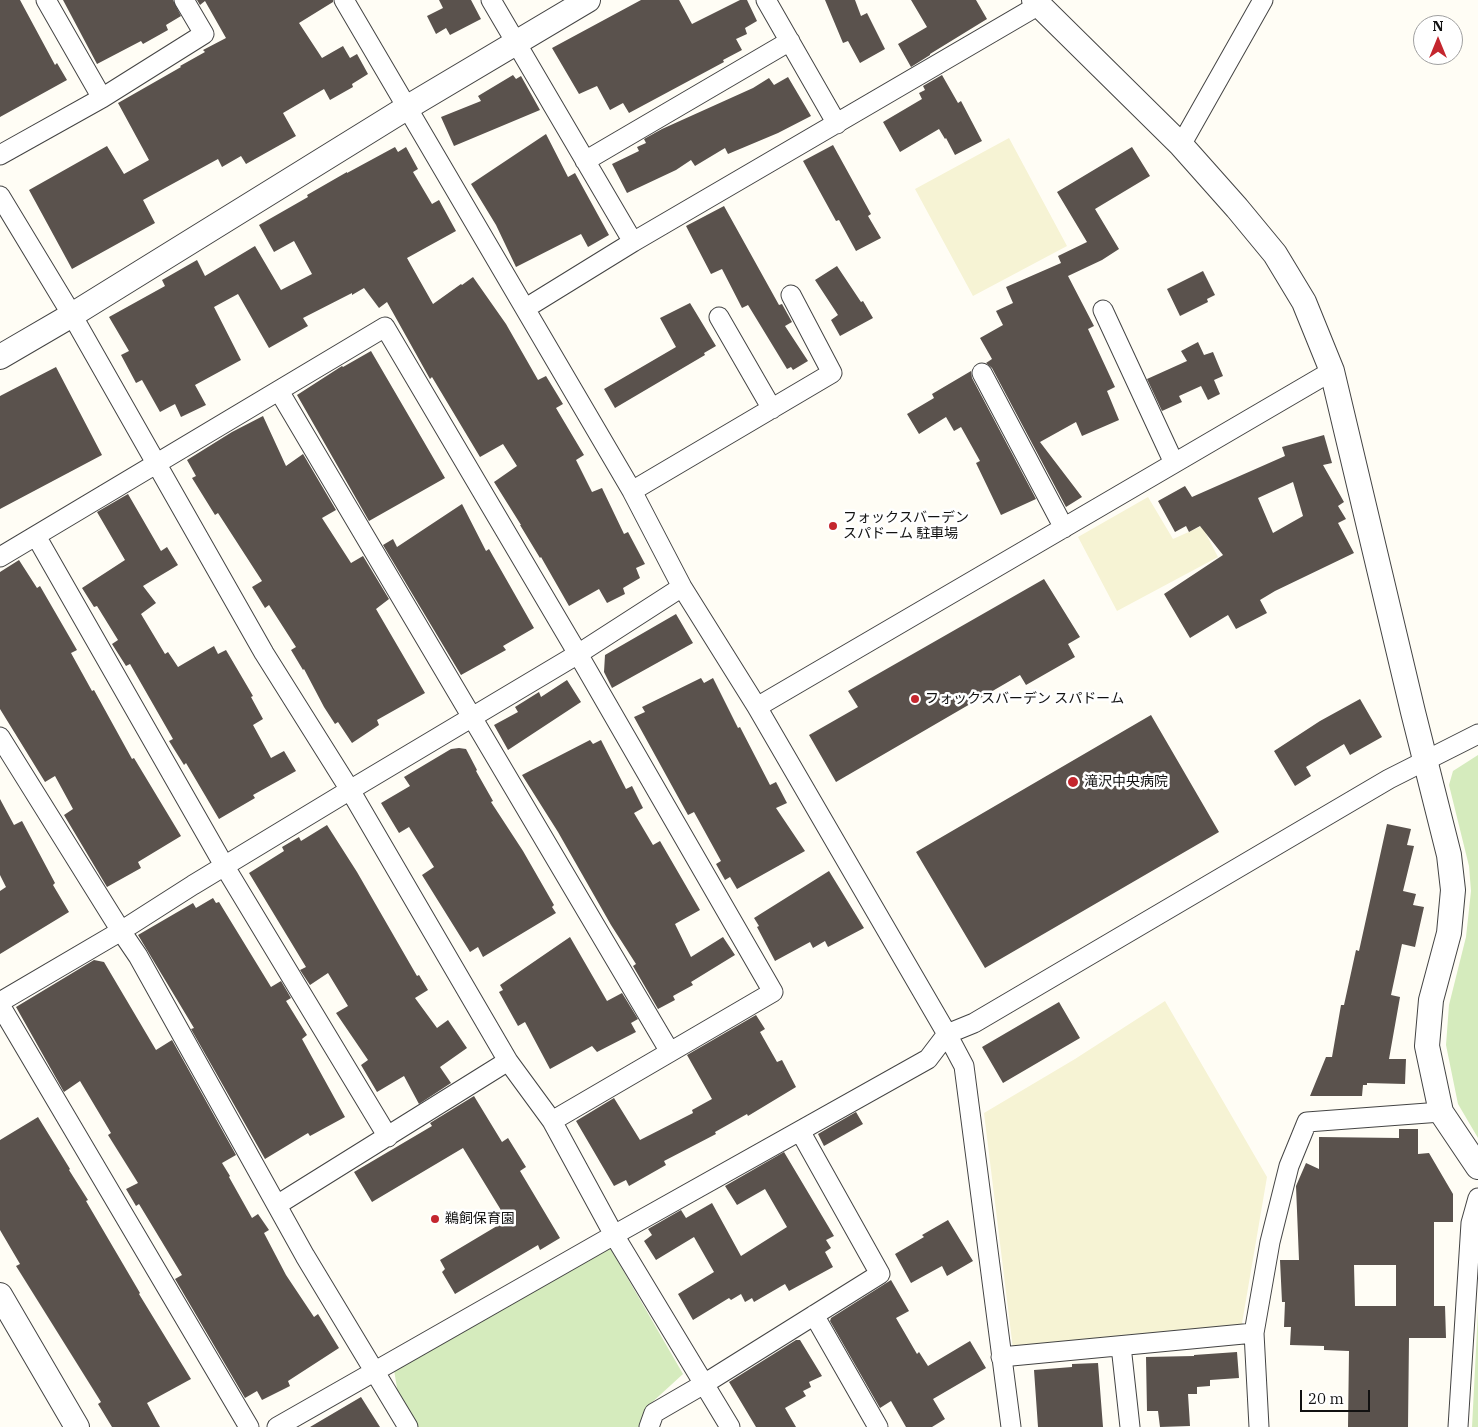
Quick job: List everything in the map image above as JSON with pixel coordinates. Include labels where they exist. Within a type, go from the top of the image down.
[{"type":"street","points":[[46,0],[102,98]]},
{"type":"street","points":[[0,155],[102,98],[204,34],[184,0]]},
{"type":"street","points":[[344,0],[632,491],[682,587],[757,707],[964,1066],[1012,1427]]},
{"type":"street","points":[[491,0],[632,242]]},
{"type":"street","points":[[0,357],[72,315],[408,107],[588,0]]},
{"type":"street","points":[[766,0],[837,124]]},
{"type":"street","points":[[1181,145],[1263,0]]},
{"type":"street","points":[[526,308],[632,242],[837,124],[1037,2],[1181,145],[1275,254],[1304,302],[1332,371],[1449,855],[1453,890],[1449,933],[1431,1000],[1427,1046],[1441,1112],[1478,1167]]},
{"type":"street","points":[[585,161],[790,41]]},
{"type":"street","points":[[0,196],[72,315],[264,653],[350,790],[508,1061],[552,1121],[614,1235],[730,1427]]},
{"type":"street","points":[[632,491],[832,373],[791,295]]},
{"type":"street","points":[[1103,310],[1174,463]]},
{"type":"street","points":[[719,317],[772,409]]},
{"type":"street","points":[[0,557],[385,327],[578,654],[773,992],[552,1121]]},
{"type":"street","points":[[757,707],[1332,371]]},
{"type":"street","points":[[982,373],[1064,528]]},
{"type":"street","points":[[279,391],[670,1052]]},
{"type":"street","points":[[36,536],[225,867],[388,1137]]},
{"type":"street","points":[[249,1427],[0,1004],[121,932],[350,790],[578,654],[682,587]]},
{"type":"street","points":[[277,1427],[928,1058],[947,1034],[974,1023],[1380,784],[1478,734]]},
{"type":"street","points":[[0,737],[121,932],[138,956],[305,1256],[408,1427]]},
{"type":"street","points":[[277,1205],[508,1061]]},
{"type":"street","points":[[1259,1427],[1254,1333],[1272,1233],[1289,1166],[1308,1122],[1441,1112]]},
{"type":"street","points":[[649,1427],[654,1413],[880,1274],[800,1131]]},
{"type":"street","points":[[1458,1427],[1470,1223],[1478,1198]]},
{"type":"street","points":[[0,1295],[76,1427]]},
{"type":"street","points":[[814,1315],[878,1427]]},
{"type":"street","points":[[1002,1358],[1254,1333]]},
{"type":"street","points":[[1121,1346],[1130,1427]]},
{"type":"shaded area","points":[[1009,138],[1067,246],[973,296],[915,189]]},
{"type":"shaded area","points":[[1148,497],[1173,539],[1202,526],[1218,557],[1117,611],[1078,537]]},
{"type":"shaded area","points":[[1165,1001],[1267,1177],[1241,1329],[1013,1349],[984,1113],[1075,1059]]},
{"type":"green space","points":[[1478,755],[1478,1138],[1458,1104],[1446,1045],[1449,1005],[1466,937],[1471,891],[1469,866],[1449,785],[1453,771]]},
{"type":"green space","points":[[609,1246],[683,1374],[648,1406],[640,1427],[418,1427],[398,1394],[394,1370]]},
{"type":"green space","points":[[1478,1311],[1478,1427],[1472,1427]]},
{"type":"building","points":[[0,0],[20,0],[55,65],[57,63],[67,80],[0,117]]},
{"type":"building","points":[[63,0],[173,0],[181,16],[166,25],[168,30],[143,44],[141,41],[97,64]]},
{"type":"building","points":[[197,0],[333,0],[333,2],[299,23],[322,58],[343,46],[350,58],[357,54],[368,74],[352,84],[353,87],[330,100],[324,89],[283,113],[296,136],[246,164],[241,156],[222,167],[218,159],[143,200],[155,223],[72,269],[29,190],[107,146],[124,174],[149,160],[118,103],[181,67],[205,52],[203,50],[226,38],[205,1],[200,5]]},
{"type":"building","points":[[439,0],[471,0],[481,19],[450,35],[446,28],[436,34],[427,16],[443,8]]},
{"type":"building","points":[[641,0],[679,0],[692,24],[740,0],[747,0],[757,21],[745,28],[747,34],[736,39],[742,50],[723,60],[724,62],[629,113],[623,103],[610,110],[597,86],[579,94],[552,48]]},
{"type":"building","points":[[825,0],[855,0],[861,16],[867,13],[885,49],[860,63],[848,41],[843,43]]},
{"type":"building","points":[[911,0],[976,0],[987,19],[911,67],[898,44],[927,27]]},
{"type":"building","points":[[513,75],[516,79],[521,76],[540,110],[454,146],[441,117],[481,101],[478,96]]},
{"type":"building","points":[[942,75],[958,103],[961,101],[982,141],[955,155],[939,129],[900,152],[883,122],[922,99],[919,93],[925,90],[923,86]]},
{"type":"building","points":[[788,77],[811,116],[778,133],[728,154],[725,148],[695,166],[691,160],[676,170],[627,193],[612,164],[639,151],[637,147],[646,143],[644,139],[753,88],[769,78],[774,85]]},
{"type":"building","points":[[546,134],[568,177],[575,173],[609,235],[588,247],[581,234],[516,267],[496,225],[471,184]]},
{"type":"building","points":[[833,145],[871,214],[868,216],[881,238],[856,251],[839,220],[836,221],[803,161]]},
{"type":"building","points":[[395,147],[398,152],[406,147],[418,169],[413,172],[432,204],[439,200],[456,231],[407,258],[433,304],[473,277],[506,324],[538,380],[546,376],[563,404],[556,408],[584,455],[576,460],[592,492],[602,488],[624,534],[628,532],[645,564],[636,568],[640,578],[623,588],[625,594],[607,603],[599,589],[569,606],[494,482],[517,466],[503,444],[480,457],[432,377],[430,379],[387,302],[379,308],[364,288],[303,318],[308,326],[269,348],[238,294],[214,307],[241,360],[195,385],[206,405],[181,417],[175,404],[160,412],[142,380],[136,383],[121,355],[129,351],[109,317],[165,286],[162,280],[197,260],[205,276],[255,246],[281,290],[312,274],[294,241],[274,252],[259,225],[347,172]]},
{"type":"building","points":[[1132,147],[1150,176],[1095,209],[1119,249],[1102,260],[1068,276],[1094,326],[1088,329],[1115,387],[1107,391],[1119,420],[1082,436],[1076,422],[1040,442],[1082,497],[1066,507],[992,368],[986,363],[992,359],[980,338],[1003,325],[996,311],[1013,303],[1006,287],[1061,263],[1058,256],[1087,242],[1057,192]]},
{"type":"building","points":[[724,206],[779,305],[782,304],[792,322],[785,326],[808,361],[793,370],[791,367],[787,369],[748,305],[742,308],[722,269],[711,274],[686,226]]},
{"type":"building","points":[[837,266],[873,318],[840,336],[831,320],[838,315],[815,280]]},
{"type":"building","points":[[1203,271],[1215,295],[1207,299],[1208,302],[1180,316],[1167,289]]},
{"type":"building","points":[[690,303],[716,346],[704,353],[705,355],[615,408],[604,389],[676,347],[660,318]]},
{"type":"building","points":[[1198,342],[1204,355],[1213,352],[1223,376],[1214,380],[1220,394],[1208,400],[1201,386],[1179,396],[1182,402],[1162,411],[1147,379],[1187,361],[1181,351]]},
{"type":"building","points":[[371,351],[445,478],[369,521],[297,395],[342,366]]},
{"type":"building","points":[[56,367],[102,455],[0,509],[0,396]]},
{"type":"building","points":[[971,371],[972,378],[1036,499],[1001,515],[976,463],[980,461],[961,427],[954,431],[946,417],[919,434],[907,414],[934,398],[932,394]]},
{"type":"building","points":[[263,416],[286,466],[303,454],[336,510],[322,518],[351,563],[363,556],[389,599],[376,609],[425,693],[377,720],[379,725],[352,743],[338,722],[335,724],[324,707],[304,669],[291,650],[296,647],[269,605],[265,608],[252,587],[262,581],[218,513],[215,515],[192,478],[196,476],[187,460],[232,432]]},
{"type":"building","points":[[1324,435],[1332,463],[1323,465],[1344,502],[1338,506],[1346,519],[1338,523],[1354,553],[1260,600],[1267,613],[1236,629],[1228,615],[1190,638],[1164,594],[1223,555],[1200,526],[1189,532],[1186,526],[1175,532],[1158,501],[1185,486],[1192,497],[1285,456],[1282,447]],"holes":[[[1293,482],[1303,516],[1273,533],[1258,498]]]},
{"type":"building","points":[[128,494],[161,551],[167,547],[178,565],[143,586],[156,603],[141,614],[165,654],[168,652],[178,667],[214,646],[218,654],[226,650],[253,696],[251,697],[263,719],[253,725],[271,758],[284,751],[296,771],[253,795],[255,798],[219,819],[186,763],[184,765],[169,741],[173,739],[130,664],[126,666],[112,644],[118,640],[97,606],[94,607],[82,588],[125,560],[97,512]]},
{"type":"building","points":[[462,504],[486,551],[489,549],[534,628],[503,646],[506,650],[461,675],[383,545],[393,539],[397,547]]},
{"type":"building","points":[[19,560],[37,588],[40,586],[77,650],[71,653],[92,691],[94,690],[132,759],[134,758],[181,836],[138,862],[141,868],[107,887],[64,815],[73,809],[55,776],[45,782],[0,709],[0,572]]},
{"type":"building","name":"フォックスバーデン スパドーム","points":[[1044,579],[1080,637],[1068,644],[1075,657],[1026,685],[1020,675],[836,782],[809,735],[858,707],[848,691]]},
{"type":"building","points":[[676,614],[693,643],[612,688],[604,672],[605,655]]},
{"type":"building","points":[[701,678],[704,683],[713,678],[770,785],[776,782],[787,803],[776,808],[805,851],[737,889],[730,877],[725,880],[716,864],[721,861],[694,812],[688,815],[634,717],[645,712],[642,707]]},
{"type":"building","points":[[567,680],[581,702],[508,750],[494,725],[518,712],[515,707],[539,692],[541,697]]},
{"type":"building","points":[[1360,699],[1382,737],[1350,755],[1344,744],[1306,767],[1311,776],[1295,786],[1274,751],[1320,721]]},
{"type":"building","name":"滝沢中央病院","points":[[1151,715],[1219,832],[985,968],[916,852]]},
{"type":"building","points":[[590,740],[593,744],[601,740],[626,789],[632,786],[643,808],[634,813],[653,845],[660,841],[700,910],[675,924],[691,957],[723,937],[735,955],[691,982],[693,985],[673,996],[675,1000],[658,1009],[633,966],[636,964],[522,775]]},
{"type":"building","points":[[451,749],[466,749],[493,801],[491,802],[523,851],[554,905],[552,907],[556,913],[483,957],[478,947],[470,952],[422,875],[434,867],[409,827],[399,833],[381,803],[410,786],[404,777]]},
{"type":"building","points":[[0,799],[14,825],[22,821],[55,883],[53,885],[69,912],[0,954],[0,891],[6,887],[0,875]]},
{"type":"building","points":[[1387,824],[1411,829],[1407,845],[1414,846],[1403,891],[1416,894],[1413,905],[1424,907],[1415,947],[1402,944],[1391,995],[1400,997],[1389,1059],[1406,1059],[1405,1084],[1367,1083],[1367,1085],[1363,1085],[1362,1096],[1310,1096],[1326,1057],[1332,1057],[1341,1005],[1344,1005],[1356,950],[1359,951]]},
{"type":"building","points":[[327,825],[357,872],[417,976],[419,975],[428,990],[415,998],[437,1028],[448,1020],[467,1048],[440,1067],[451,1083],[419,1104],[404,1076],[377,1092],[361,1065],[368,1060],[336,1013],[348,1006],[328,973],[310,985],[300,970],[306,967],[249,873],[284,851],[282,847],[299,837],[301,841]]},
{"type":"building","points":[[829,871],[864,928],[828,947],[825,941],[813,948],[810,942],[775,961],[754,918]]},
{"type":"building","points":[[213,898],[216,903],[219,902],[271,987],[281,981],[291,998],[286,1001],[307,1035],[302,1039],[345,1117],[310,1136],[308,1133],[265,1159],[191,1029],[194,1028],[138,935],[193,903],[196,908]]},
{"type":"building","points":[[570,937],[607,1001],[622,993],[638,1019],[631,1023],[636,1032],[597,1052],[592,1046],[550,1069],[525,1022],[518,1026],[499,992],[503,990],[500,985]]},
{"type":"building","points":[[94,960],[104,962],[156,1050],[172,1040],[236,1155],[222,1163],[229,1177],[252,1218],[258,1214],[269,1230],[264,1233],[286,1275],[314,1317],[318,1314],[339,1348],[288,1381],[290,1386],[262,1400],[257,1391],[245,1398],[175,1279],[182,1275],[139,1204],[136,1206],[126,1189],[138,1183],[108,1135],[111,1133],[80,1081],[64,1092],[16,1007]]},
{"type":"building","points":[[1059,1002],[1080,1038],[1003,1083],[982,1047]]},
{"type":"building","points":[[756,1015],[765,1029],[760,1032],[777,1062],[782,1060],[796,1087],[748,1116],[747,1114],[715,1132],[716,1134],[664,1161],[666,1165],[629,1186],[626,1180],[614,1186],[576,1121],[614,1098],[640,1140],[693,1113],[692,1110],[712,1099],[687,1055]]},
{"type":"building","points":[[474,1096],[502,1142],[508,1138],[526,1167],[520,1171],[560,1238],[540,1250],[538,1245],[455,1294],[442,1272],[445,1269],[440,1260],[507,1220],[463,1148],[372,1202],[354,1172],[432,1126],[430,1123]]},
{"type":"building","points":[[856,1112],[863,1124],[824,1146],[818,1134]]},
{"type":"building","points":[[38,1117],[88,1200],[86,1201],[139,1294],[191,1379],[147,1403],[160,1427],[112,1427],[98,1404],[101,1402],[16,1266],[20,1264],[0,1230],[0,1140]]},
{"type":"building","points":[[1399,1129],[1418,1129],[1418,1154],[1429,1153],[1453,1194],[1453,1222],[1434,1222],[1434,1306],[1445,1306],[1446,1338],[1409,1338],[1408,1427],[1348,1427],[1349,1351],[1324,1350],[1324,1346],[1290,1345],[1291,1327],[1284,1327],[1285,1302],[1282,1302],[1280,1260],[1299,1260],[1296,1186],[1306,1163],[1319,1169],[1319,1137],[1399,1138]],"holes":[[[1354,1265],[1396,1265],[1396,1306],[1355,1306]]]},
{"type":"building","points":[[784,1152],[834,1236],[826,1240],[831,1248],[825,1252],[833,1267],[789,1291],[785,1284],[754,1302],[752,1298],[745,1302],[741,1294],[731,1300],[729,1298],[693,1320],[678,1294],[714,1272],[694,1237],[656,1260],[644,1241],[652,1235],[648,1229],[681,1210],[686,1218],[712,1203],[741,1256],[787,1227],[765,1189],[737,1205],[725,1186]]},
{"type":"building","points":[[948,1220],[973,1261],[947,1276],[942,1266],[911,1283],[895,1254]]},
{"type":"building","points":[[891,1280],[909,1311],[896,1318],[917,1354],[919,1352],[928,1366],[970,1341],[986,1368],[933,1399],[945,1419],[932,1427],[906,1427],[891,1401],[880,1408],[830,1321],[831,1318]]},
{"type":"building","points":[[796,1340],[800,1340],[822,1376],[809,1382],[811,1387],[803,1391],[806,1396],[785,1408],[796,1427],[756,1427],[729,1382]]},
{"type":"building","points":[[1237,1352],[1239,1378],[1210,1380],[1210,1386],[1197,1387],[1197,1394],[1188,1394],[1190,1426],[1160,1427],[1158,1411],[1147,1411],[1146,1357],[1194,1356]]},
{"type":"building","points":[[1098,1363],[1103,1427],[1038,1427],[1034,1370],[1072,1367],[1072,1364]]},
{"type":"building","points":[[361,1397],[380,1427],[310,1427]]},
{"type":"place","name":"フォックスバーデン スパドーム 駐車場","points":[[833,526]]},
{"type":"place","name":"フォックスバーデン スパドーム","points":[[915,699]]},
{"type":"place","name":"滝沢中央病院","points":[[1073,782]]},
{"type":"place","name":"鵜飼保育園","points":[[435,1219]]}]
